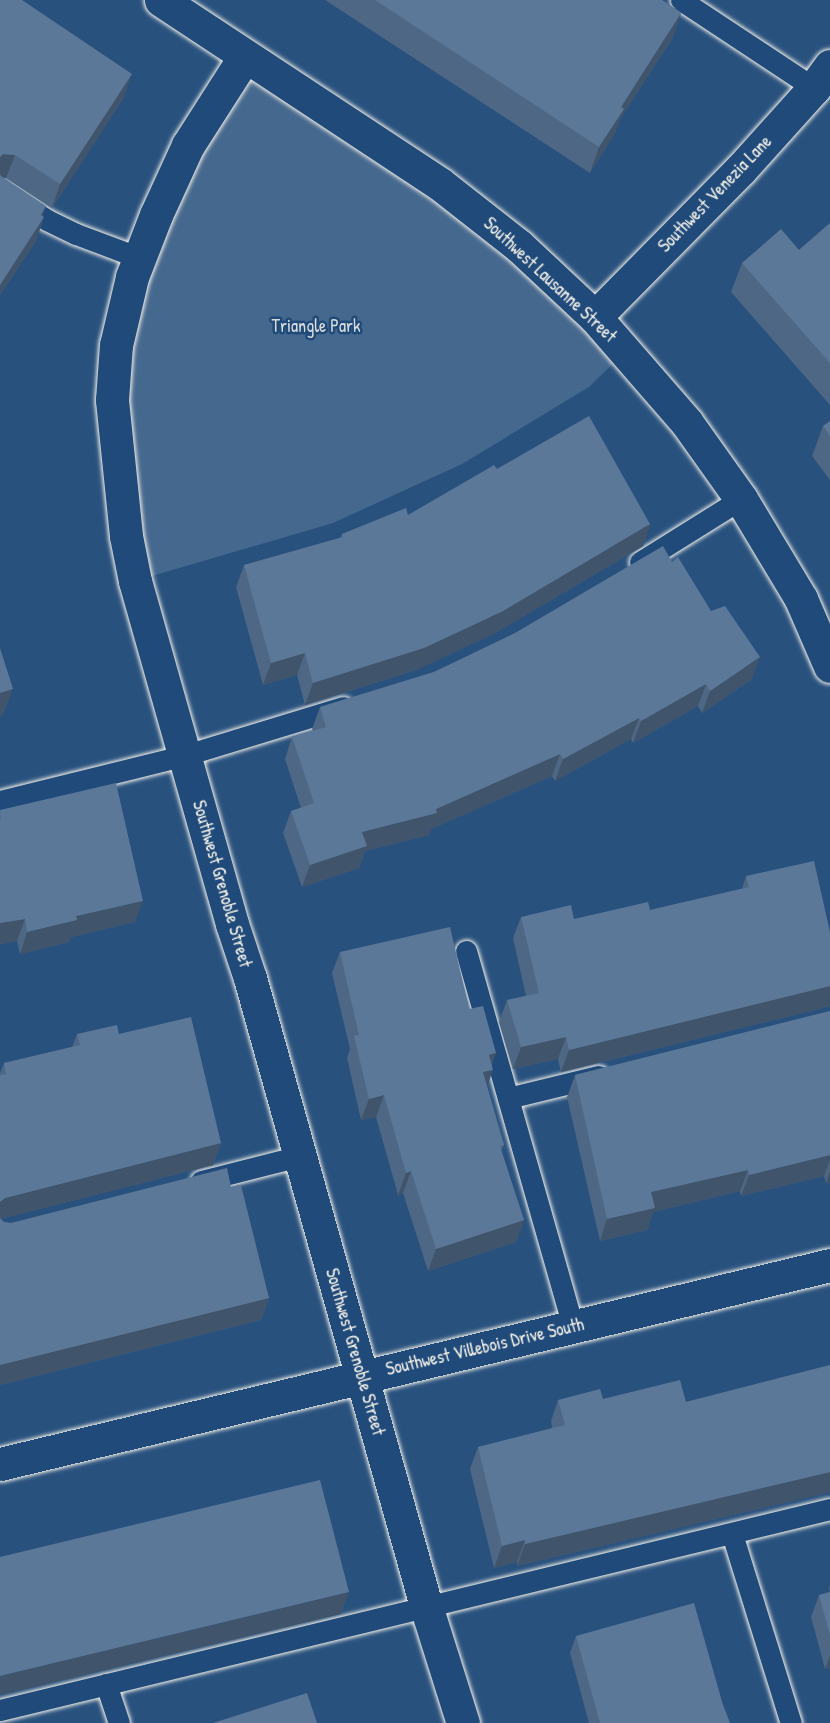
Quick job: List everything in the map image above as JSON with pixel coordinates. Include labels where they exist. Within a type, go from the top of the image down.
[{"type":"street","name":"Southwest Lausanne Street","points":[[161,0],[440,184],[519,246],[595,317],[687,423],[741,499],[801,599],[830,666]]},
{"type":"street","name":"Southwest Grenoble Street","points":[[245,56],[188,145],[156,215],[140,258],[116,345],[112,400],[126,536],[135,581],[186,754],[426,1606],[463,1723]]},
{"type":"street","name":"Southwest Venezia Lane","points":[[595,317],[741,169],[822,77]]},
{"type":"street","name":"Southwest Villebois Drive South","points":[[0,1464],[830,1265]]},
{"type":"lane","points":[[681,0],[822,77]]},
{"type":"lane","points":[[0,189],[47,220],[76,234],[140,258]]},
{"type":"lane","points":[[621,574],[741,499]]},
{"type":"lane","points":[[0,801],[186,754],[367,699]]},
{"type":"lane","points":[[466,951],[573,1326]]},
{"type":"lane","points":[[508,1098],[623,1070]]},
{"type":"lane","points":[[184,1185],[300,1156]]},
{"type":"lane","points":[[0,1710],[830,1509]]},
{"type":"lane","points":[[732,1534],[791,1723]]},
{"type":"lane","points":[[106,1684],[119,1723]]},
{"type":"green space","name":"Triangle Park","points":[[245,56],[285,81],[626,351],[589,387],[462,464],[333,523],[135,581],[112,400],[156,215]]},
{"type":"building","points":[[0,0],[22,0],[132,74],[60,184],[15,155],[3,154],[0,157]]},
{"type":"building","points":[[375,0],[662,0],[681,13],[621,107],[624,109],[599,147]]},
{"type":"building","points":[[0,174],[46,206],[41,215],[44,217],[0,285]]},
{"type":"building","points":[[830,223],[830,363],[742,263],[781,229],[799,250]]},
{"type":"building","points":[[589,416],[650,524],[503,611],[424,648],[313,683],[305,653],[271,663],[244,565],[343,537],[342,534],[406,508],[408,515],[494,465],[497,469]]},
{"type":"building","points":[[830,421],[830,436],[823,426]]},
{"type":"building","points":[[663,546],[672,562],[678,557],[711,611],[725,606],[760,657],[710,691],[706,684],[641,721],[639,718],[563,759],[560,754],[436,809],[437,813],[362,832],[367,846],[310,865],[291,811],[314,803],[292,737],[326,727],[320,707],[434,672],[515,633]]},
{"type":"building","points":[[0,648],[13,689],[0,693]]},
{"type":"building","points":[[116,783],[143,901],[76,916],[77,920],[27,932],[25,919],[0,923],[0,810]]},
{"type":"building","points":[[814,861],[830,932],[830,986],[569,1050],[566,1037],[521,1047],[507,1000],[539,993],[521,917],[571,905],[574,919],[648,902],[650,910],[749,887],[746,876]]},
{"type":"building","points":[[450,927],[469,1009],[483,1006],[496,1053],[489,1055],[493,1070],[483,1072],[504,1145],[500,1146],[524,1220],[436,1249],[411,1171],[406,1173],[384,1095],[369,1099],[354,1036],[359,1035],[340,952]]},
{"type":"building","points":[[830,1011],[830,1155],[749,1175],[748,1170],[651,1192],[655,1208],[607,1219],[575,1075]]},
{"type":"building","points":[[191,1017],[221,1143],[5,1198],[0,1202],[0,1075],[6,1074],[4,1063],[80,1045],[77,1034],[117,1025],[119,1034]]},
{"type":"building","points":[[227,1168],[231,1187],[241,1185],[269,1298],[0,1365],[0,1218],[4,1222],[11,1223]]},
{"type":"building","points":[[830,1365],[830,1472],[525,1544],[525,1540],[502,1546],[478,1447],[565,1425],[558,1400],[600,1389],[603,1399],[680,1380],[686,1402]]},
{"type":"building","points":[[320,1480],[349,1592],[0,1676],[0,1557]]},
{"type":"building","points":[[830,1592],[830,1635],[819,1595]]},
{"type":"building","points":[[694,1603],[730,1723],[600,1723],[576,1636]]},
{"type":"building","points":[[307,1693],[317,1723],[213,1723]]}]
